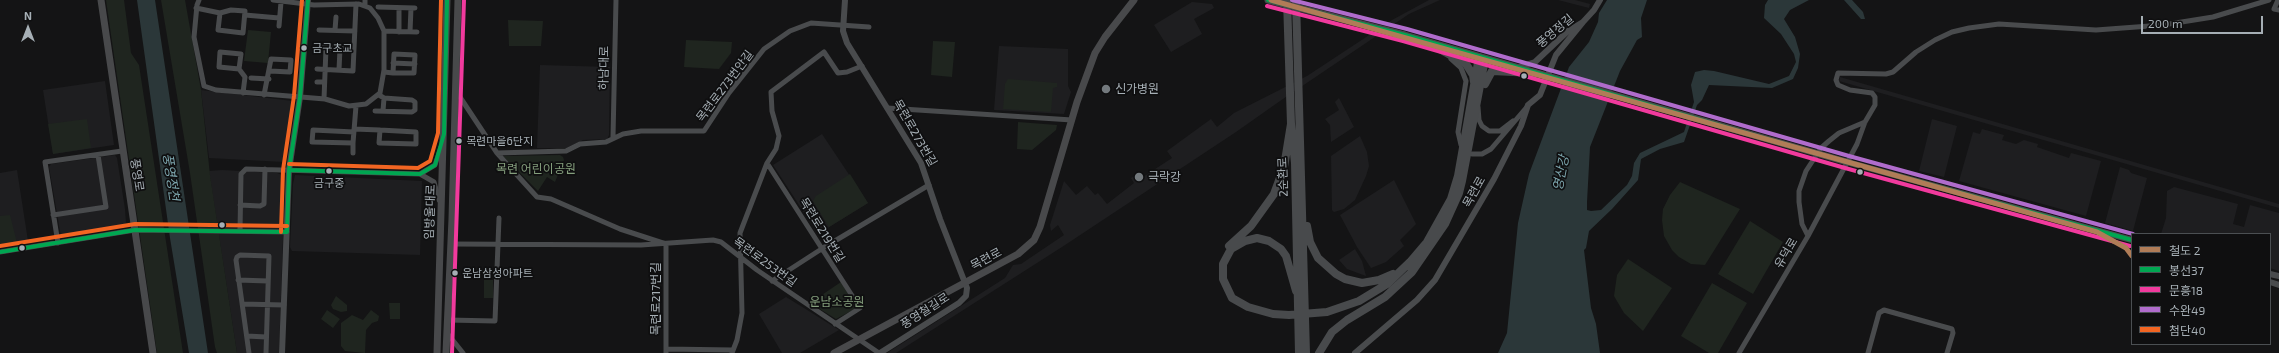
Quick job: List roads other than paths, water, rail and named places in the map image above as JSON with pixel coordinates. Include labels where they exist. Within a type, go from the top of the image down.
[{"type":"highway","name":"2순환로","points":[[1288,0],[1291,124],[1295,163],[1296,291],[1301,305]]},
{"type":"highway","name":"2순환로","points":[[1296,0],[1302,193],[1301,305],[1306,353]]},
{"type":"highway","points":[[1429,43],[1466,64],[1473,75],[1477,98]]},
{"type":"highway","points":[[1319,353],[1332,332],[1394,289],[1412,272],[1445,224],[1459,193],[1477,98],[1482,58]]},
{"type":"highway","points":[[1296,291],[1286,256],[1281,249],[1269,241],[1257,238],[1245,241],[1231,249],[1223,264],[1223,279],[1232,298],[1248,307],[1273,314],[1315,314],[1347,306],[1387,284],[1410,262],[1440,222],[1451,199],[1458,176],[1477,98],[1492,71],[1534,73]]},
{"type":"highway","points":[[1291,124],[1284,167],[1274,194],[1259,217],[1228,246],[1220,260],[1219,278],[1228,300],[1246,311],[1269,317],[1292,318],[1323,316],[1352,307],[1380,293],[1421,258]]},
{"type":"highway","points":[[1302,193],[1308,234],[1313,249],[1323,264],[1336,274],[1353,281],[1372,282],[1390,276],[1410,262]]},
{"type":"highway","name":"2순환로","points":[[1300,353],[1302,324]]},
{"type":"main road","name":"풍영로","points":[[100,0],[153,353]]},
{"type":"main road","name":"임방울대로","points":[[437,353],[447,0]]},
{"type":"main road","name":"임방울대로","points":[[446,353],[451,244],[458,0]]},
{"type":"main road","points":[[1124,12],[1125,0]]},
{"type":"main road","name":"목련로","points":[[834,353],[1018,254],[1034,240],[1040,227],[1072,120],[1095,53],[1105,37],[1134,0]]},
{"type":"main road","points":[[1268,0],[1386,30],[1846,162]]},
{"type":"street","points":[[200,0],[196,8],[194,37],[204,86],[216,90],[243,93],[324,99],[356,106],[366,104],[382,96],[412,100],[415,102],[415,110],[412,112],[375,111]]},
{"type":"street","points":[[274,0],[281,2],[356,4],[365,6],[378,18],[384,31],[384,72],[382,90],[383,111]]},
{"type":"street","points":[[365,0],[365,6]]},
{"type":"street","name":"하남대로","points":[[613,137],[616,0]]},
{"type":"street","name":"목련로273번길","points":[[845,0],[843,33],[847,43],[921,163],[940,219],[966,282]]},
{"type":"street","name":"풍영정길","points":[[1516,68],[1535,62],[1568,31],[1583,22],[1594,10],[1600,0]]},
{"type":"street","name":"유덕로","points":[[1739,353],[1808,236],[1846,162],[1857,144],[1865,122],[1875,105],[1876,97],[1872,93],[1842,87],[1836,80],[1838,74],[1886,74],[1893,72],[1922,48],[1952,32],[1999,24],[2096,30],[2163,25],[2213,17],[2269,0]]},
{"type":"street","points":[[2278,0],[2274,9],[2279,10]]},
{"type":"street","points":[[279,26],[281,2]]},
{"type":"street","points":[[282,353],[289,170],[300,97],[308,2]]},
{"type":"street","points":[[317,69],[353,71],[356,4]]},
{"type":"street","points":[[378,7],[413,8],[410,32]]},
{"type":"street","points":[[196,8],[220,13],[231,10],[245,11],[243,33],[218,30],[220,13]]},
{"type":"street","points":[[399,8],[399,32]]},
{"type":"street","points":[[245,15],[280,18]]},
{"type":"street","points":[[335,30],[336,17]]},
{"type":"street","name":"목련로","points":[[1355,353],[1417,300],[1435,280],[1494,179],[1521,126],[1528,105],[1540,95],[1559,50],[1583,22]]},
{"type":"street","name":"목련로273번안길","points":[[497,153],[566,151],[580,144],[606,142],[613,137],[641,131],[704,131],[729,93],[769,46],[790,31],[806,25],[820,23],[843,26]]},
{"type":"street","points":[[843,26],[869,27]]},
{"type":"street","points":[[319,30],[355,31]]},
{"type":"street","points":[[384,31],[417,32]]},
{"type":"street","points":[[1429,43],[1455,62],[1464,74],[1466,87],[1458,132],[1461,145]]},
{"type":"street","points":[[317,47],[354,49]]},
{"type":"street","points":[[324,99],[325,69],[323,58],[326,48]]},
{"type":"street","points":[[339,70],[340,48]]},
{"type":"street","points":[[239,69],[219,67],[220,52],[241,54],[239,69],[245,77],[243,93]]},
{"type":"street","points":[[666,351],[732,352],[741,318],[741,257],[738,242],[740,233],[767,163],[776,149],[779,136],[771,104],[770,96],[773,90],[824,52],[838,73],[847,72],[862,66]]},
{"type":"street","points":[[384,72],[414,74],[415,55],[394,54],[393,72]]},
{"type":"street","points":[[264,95],[265,83],[269,79],[271,59],[291,60],[290,72],[270,71]]},
{"type":"street","points":[[394,64],[415,64]]},
{"type":"street","points":[[251,78],[269,79]]},
{"type":"street","points":[[317,82],[324,82]]},
{"type":"street","points":[[456,91],[497,153]]},
{"type":"street","points":[[1477,98],[1479,120],[1482,126],[1489,131],[1500,131],[1516,119]]},
{"type":"street","points":[[1472,154],[1487,152],[1528,105]]},
{"type":"street","points":[[353,153],[356,106]]},
{"type":"street","points":[[887,108],[1072,120]]},
{"type":"street","points":[[1808,236],[1802,224],[1799,202],[1799,191],[1806,171],[1821,148],[1829,141],[1838,134],[1865,122]]},
{"type":"street","points":[[353,143],[312,142],[313,130],[380,130],[416,132],[416,144],[379,144],[380,130]]},
{"type":"street","points":[[420,174],[435,165],[444,134]]},
{"type":"street","points":[[58,243],[45,162],[122,151]]},
{"type":"street","name":"목련로253번길","points":[[497,153],[537,197],[551,199],[620,229],[666,245],[713,240],[721,242],[772,281],[835,324],[882,353]]},
{"type":"street","points":[[54,216],[106,208],[98,155]]},
{"type":"street","points":[[1846,162],[2131,240]]},
{"type":"street","name":"목련로219번길","points":[[767,163],[823,248],[860,308],[835,324]]},
{"type":"street","points":[[240,231],[242,172],[249,169],[420,174],[434,182],[441,211]]},
{"type":"street","points":[[240,205],[263,205],[265,169]]},
{"type":"street","points":[[772,281],[823,248],[929,185]]},
{"type":"street","points":[[448,320],[495,321],[499,218]]},
{"type":"street","points":[[0,252],[155,228],[287,232]]},
{"type":"street","name":"임방울대로","points":[[451,244],[666,245]]},
{"type":"street","name":"목련로217번길","points":[[666,245],[666,351]]},
{"type":"street","points":[[249,353],[238,280],[237,257],[240,255],[269,256],[266,353]]},
{"type":"street","points":[[238,280],[268,281]]},
{"type":"street","name":"풍영철길로","points":[[882,353],[959,303],[968,292],[966,282]]},
{"type":"street","points":[[242,304],[284,306]]},
{"type":"street","points":[[1868,353],[1879,313],[1884,310],[1952,329],[1953,333],[1948,353]]},
{"type":"street","points":[[447,333],[463,353]]},
{"type":"street","points":[[246,336],[266,337]]},
{"type":"water","name":"풍영정천","points":[[137,0],[155,0],[208,353],[189,353],[170,238]]},
{"type":"water","name":"영산강","points":[[1607,0],[1647,0],[1641,18],[1642,37],[1637,40],[1620,71],[1590,147],[1587,210],[1601,210],[1627,185],[1632,176],[1634,163],[1640,153],[1684,132],[1694,102],[1691,85],[1695,72],[1704,70],[1714,71],[1769,84],[1789,76],[1796,62],[1794,54],[1781,34],[1764,18],[1765,5],[1768,0],[1809,0],[1790,10],[1784,19],[1795,37],[1800,54],[1798,68],[1793,79],[1772,88],[1709,85],[1702,100],[1697,105],[1684,142],[1660,149],[1641,159],[1638,180],[1612,209],[1589,231],[1586,248],[1584,250],[1591,308],[1596,324],[1600,353],[1498,353],[1507,333],[1518,223],[1529,174],[1569,67],[1589,42],[1598,22],[1599,13]]},
{"type":"water","points":[[1844,0],[1852,0],[1863,12],[1865,19],[1861,19]]},
{"type":"rail line","name":"2","points":[[1271,0],[2097,232],[2126,248],[2131,255]]},
{"type":"place","name":"금구초교","points":[[304,48]]},
{"type":"place","name":"신가병원","points":[[1106,89]]},
{"type":"place","name":"목련마을6단지","points":[[459,141]]},
{"type":"place","name":"금구중","points":[[329,171]]},
{"type":"place","name":"극락강","points":[[1139,177]]},
{"type":"place","name":"운남삼성아파트","points":[[455,273]]},
{"type":"park label","name":"목련 어린이공원","points":[[536,169]]},
{"type":"park label","name":"운남소공원","points":[[837,302]]}]
